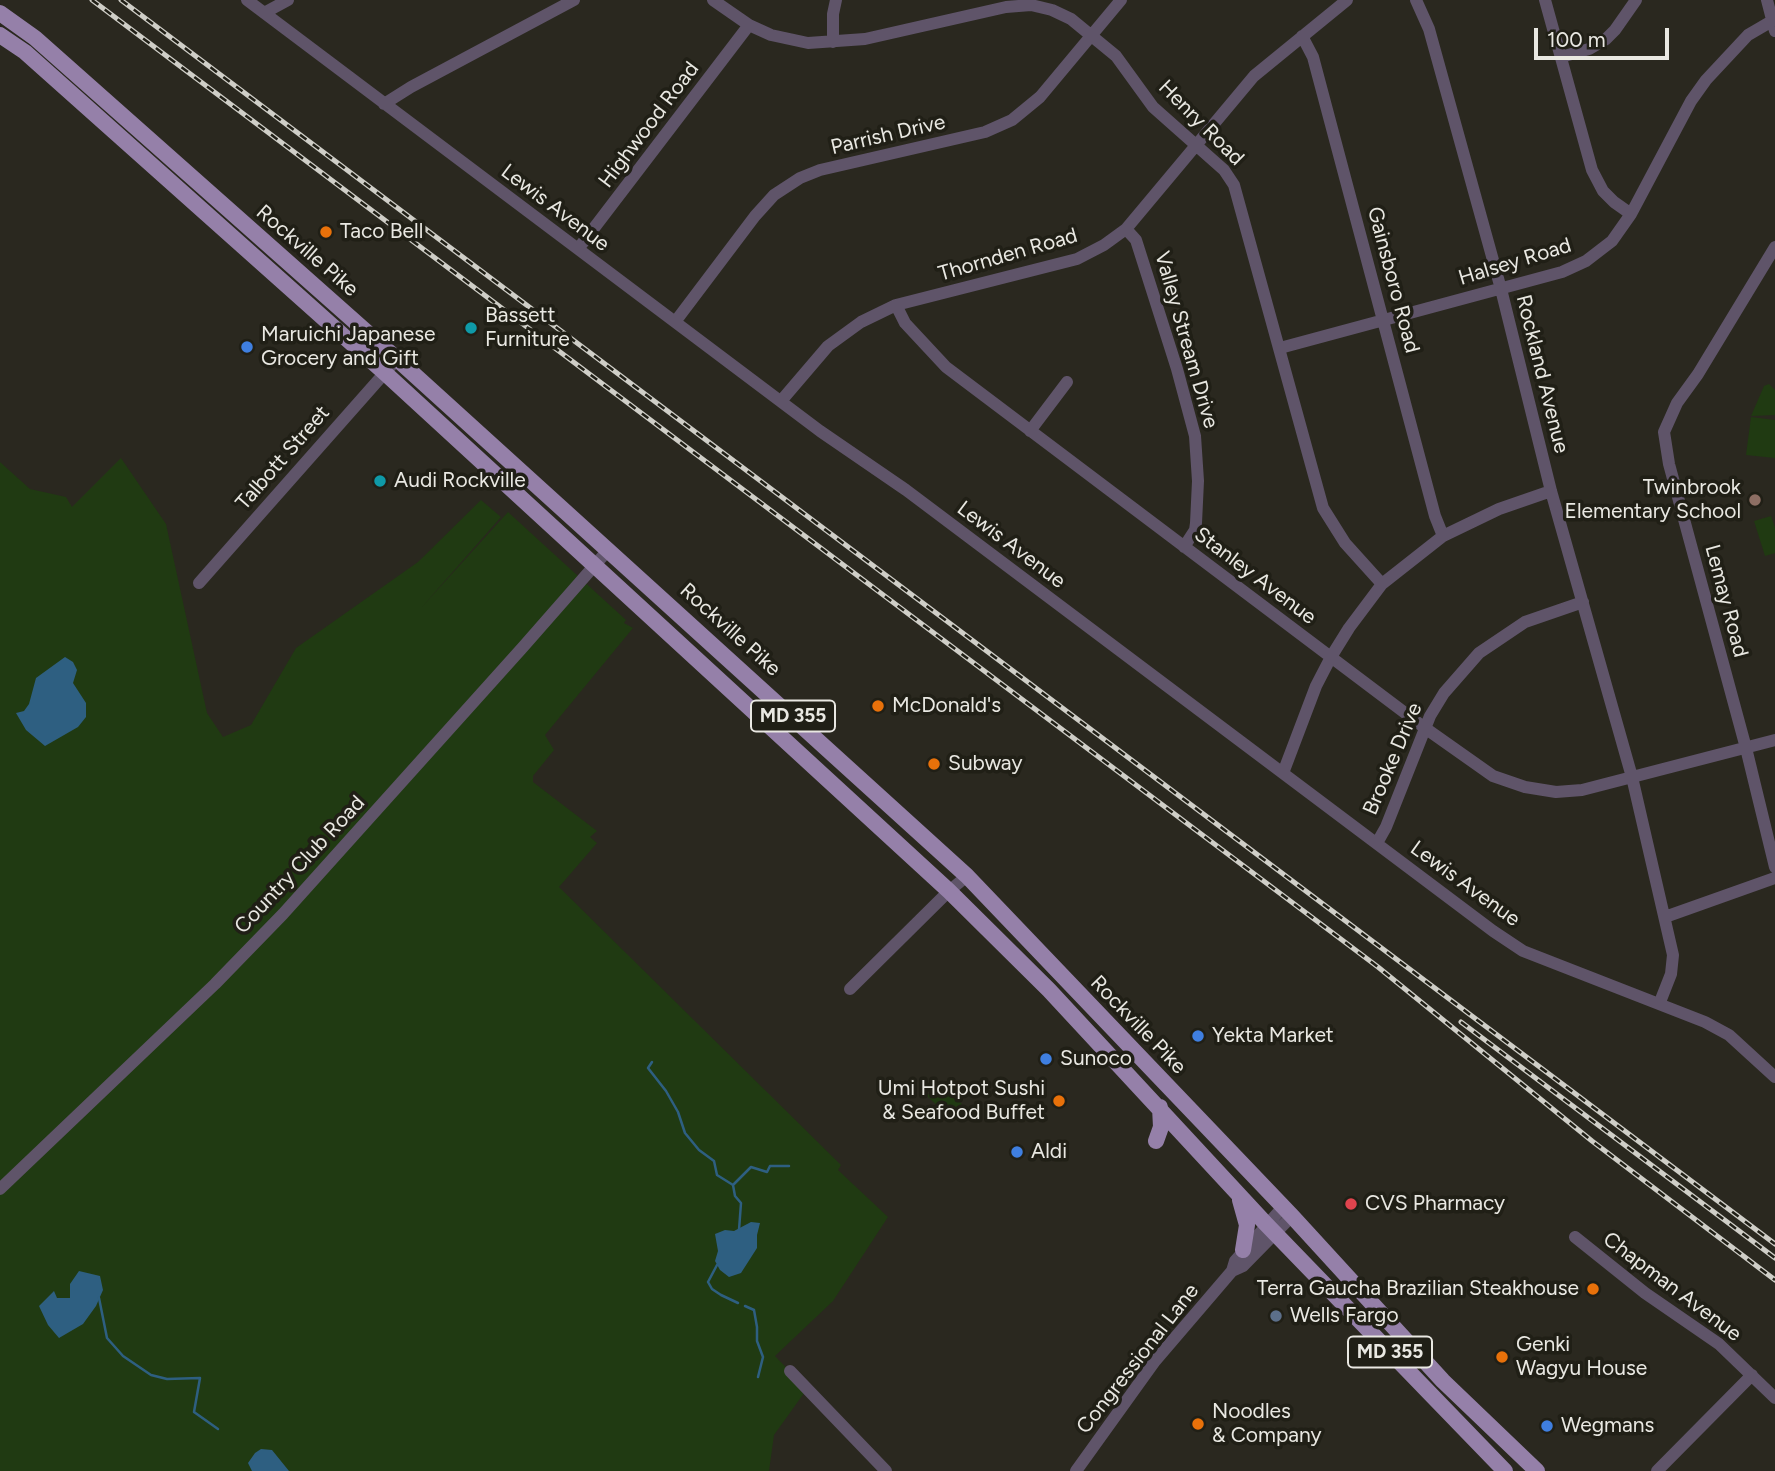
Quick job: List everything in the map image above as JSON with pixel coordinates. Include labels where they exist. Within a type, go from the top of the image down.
[{"type":"main road","name":"Rockville Pike","points":[[0,13],[35,38],[397,359],[967,876],[1287,1212],[1443,1381],[1537,1471]]},
{"type":"main road","name":"Rockville Pike","points":[[0,35],[25,52],[384,373],[949,891],[1049,990],[1271,1228],[1505,1471]]},
{"type":"main road","points":[[491,470],[504,456]]},
{"type":"main road","points":[[1160,1107],[1161,1127],[1156,1142],[1188,1139]]},
{"type":"main road","points":[[1237,1191],[1246,1215],[1243,1250]]},
{"type":"street","name":"Lewis Avenue","points":[[247,0],[1493,931],[1523,951],[1660,1002],[1705,1022],[1729,1035],[1775,1077]]},
{"type":"street","points":[[264,13],[288,0]]},
{"type":"street","name":"Henry Road","points":[[713,0],[749,25],[794,41],[808,43],[865,38],[1006,4],[1031,5],[1052,10],[1071,19],[1092,35],[1116,56],[1153,107],[1224,170],[1234,185],[1324,508],[1345,543],[1382,584]]},
{"type":"street","points":[[833,42],[836,0]]},
{"type":"street","name":"Parrish Drive","points":[[675,322],[774,195],[800,178],[821,170],[985,132],[1012,120],[1040,97],[1121,0]]},
{"type":"street","name":"Thornden Road","points":[[781,401],[828,346],[861,322],[896,305],[1077,259],[1104,245],[1126,229],[1254,76],[1347,0]]},
{"type":"street","name":"Rockland Avenue","points":[[1416,0],[1429,29],[1501,289],[1551,491],[1632,778],[1673,955],[1671,974],[1660,1002]]},
{"type":"street","points":[[1545,0],[1592,170],[1603,191],[1631,214]]},
{"type":"street","points":[[1561,57],[1589,49],[1606,39],[1636,0]]},
{"type":"street","points":[[1767,0],[1774,26]]},
{"type":"street","points":[[384,104],[569,1]]},
{"type":"street","name":"Highwood Road","points":[[578,249],[749,25]]},
{"type":"street","name":"Halsey Road","points":[[1280,348],[1562,272],[1586,261],[1612,241],[1631,214],[1691,101],[1706,80],[1748,35],[1774,26]]},
{"type":"street","name":"Gainsboro Road","points":[[1302,36],[1313,57],[1435,516],[1443,536]]},
{"type":"street","name":"Valley Stream Drive","points":[[1126,229],[1136,240],[1195,436],[1198,481],[1196,523],[1195,530],[1184,547]]},
{"type":"street","name":"Lemay Road","points":[[1775,247],[1698,374],[1677,403],[1664,432],[1669,464],[1746,748],[1775,867]]},
{"type":"street","name":"Stanley Avenue","points":[[896,305],[912,333],[946,368],[1424,728],[1493,776],[1525,788],[1556,792],[1582,790],[1775,740]]},
{"type":"street","name":"Talbott Street","points":[[199,583],[397,359]]},
{"type":"street","points":[[1030,431],[1067,382]]},
{"type":"street","points":[[1283,773],[1316,686],[1331,657],[1382,584],[1443,536],[1499,509],[1551,491]]},
{"type":"street","name":"Country Club Road","points":[[0,1189],[215,984],[283,914],[609,549]]},
{"type":"street","name":"Brooke Drive","points":[[1377,843],[1386,827],[1424,728],[1444,693],[1479,653],[1525,622],[1583,601]]},
{"type":"street","points":[[850,989],[967,876]]},
{"type":"street","points":[[1665,917],[1775,878]]},
{"type":"street","name":"Congressional Lane","points":[[1076,1471],[1155,1361],[1231,1271],[1234,1261],[1287,1212]]},
{"type":"street","name":"Congressional Lane","points":[[1231,1271],[1243,1266],[1271,1228]]},
{"type":"street","name":"Chapman Avenue","points":[[1575,1237],[1645,1293],[1719,1344],[1775,1398]]},
{"type":"street","points":[[790,1371],[886,1471]]},
{"type":"street","points":[[1657,1471],[1752,1375]]},
{"type":"green space","points":[[1769,384],[1775,390],[1775,415],[1751,416],[1764,386]]},
{"type":"green space","points":[[1751,417],[1775,420],[1775,458],[1746,455]]},
{"type":"green space","points":[[121,458],[166,524],[207,713],[223,737],[251,725],[296,648],[418,562],[481,500],[501,517],[421,608],[508,512],[626,620],[624,623],[633,628],[545,735],[554,750],[533,776],[533,782],[597,831],[590,837],[597,843],[559,887],[841,1165],[838,1170],[888,1217],[833,1301],[775,1356],[807,1389],[774,1435],[769,1471],[0,1471],[0,462],[30,489],[66,497],[72,507]]},
{"type":"green space","points":[[1771,516],[1775,528],[1775,553],[1765,556],[1754,521]]},
{"type":"green space","points":[[939,1083],[962,1104],[949,1117],[927,1096]]},
{"type":"water","points":[[65,657],[73,662],[77,670],[73,683],[86,703],[86,717],[78,727],[45,746],[26,730],[16,713],[24,711],[29,704],[36,678]]},
{"type":"water","points":[[751,1222],[760,1223],[757,1248],[741,1273],[729,1277],[720,1270],[715,1261],[718,1251],[715,1234],[725,1230],[734,1231]]},
{"type":"water","points":[[79,1271],[100,1276],[103,1290],[83,1324],[59,1338],[48,1325],[39,1306],[54,1291],[57,1298],[70,1298],[70,1284]]},
{"type":"water","points":[[261,1449],[272,1450],[289,1471],[252,1471],[248,1463]]},
{"type":"waterway","points":[[652,1062],[648,1068],[678,1112],[685,1133],[699,1150],[714,1161],[717,1175],[733,1185]]},
{"type":"waterway","points":[[739,1230],[741,1203],[735,1196],[733,1185],[751,1167],[767,1172],[770,1166],[789,1166]]},
{"type":"waterway","points":[[717,1265],[708,1282],[712,1289],[738,1303]]},
{"type":"waterway","points":[[99,1298],[107,1338],[123,1356],[151,1375],[167,1379],[200,1378],[194,1412],[218,1429]]},
{"type":"waterway","points":[[745,1306],[754,1310],[757,1341],[763,1357],[758,1377]]},
{"type":"railway","points":[[92,0],[1378,967],[1592,1141],[1775,1280]]},
{"type":"railway","points":[[121,0],[1775,1244]]},
{"type":"railway","points":[[1461,1022],[1775,1258]]},
{"type":"place","name":"Taco Bell","points":[[326,232]]},
{"type":"place","name":"Bassett Furniture","points":[[471,328]]},
{"type":"place","name":"Maruichi Japanese Grocery and Gift","points":[[247,347]]},
{"type":"place","name":"Audi Rockville","points":[[380,481]]},
{"type":"place","name":"Twinbrook Elementary School","points":[[1755,500]]},
{"type":"place","name":"McDonald's","points":[[878,706]]},
{"type":"place","name":"Subway","points":[[934,764]]},
{"type":"place","name":"Yekta Market","points":[[1198,1036]]},
{"type":"place","name":"Sunoco","points":[[1046,1059]]},
{"type":"place","name":"Umi Hotpot Sushi & Seafood Buffet","points":[[1059,1101]]},
{"type":"place","name":"Aldi","points":[[1017,1152]]},
{"type":"place","name":"CVS Pharmacy","points":[[1351,1204]]},
{"type":"place","name":"Terra Gaucha Brazilian Steakhouse","points":[[1593,1289]]},
{"type":"place","name":"Wells Fargo","points":[[1276,1316]]},
{"type":"place","name":"Genki Wagyu House","points":[[1502,1357]]},
{"type":"place","name":"Noodles & Company","points":[[1198,1424]]},
{"type":"place","name":"Wegmans","points":[[1547,1426]]}]
